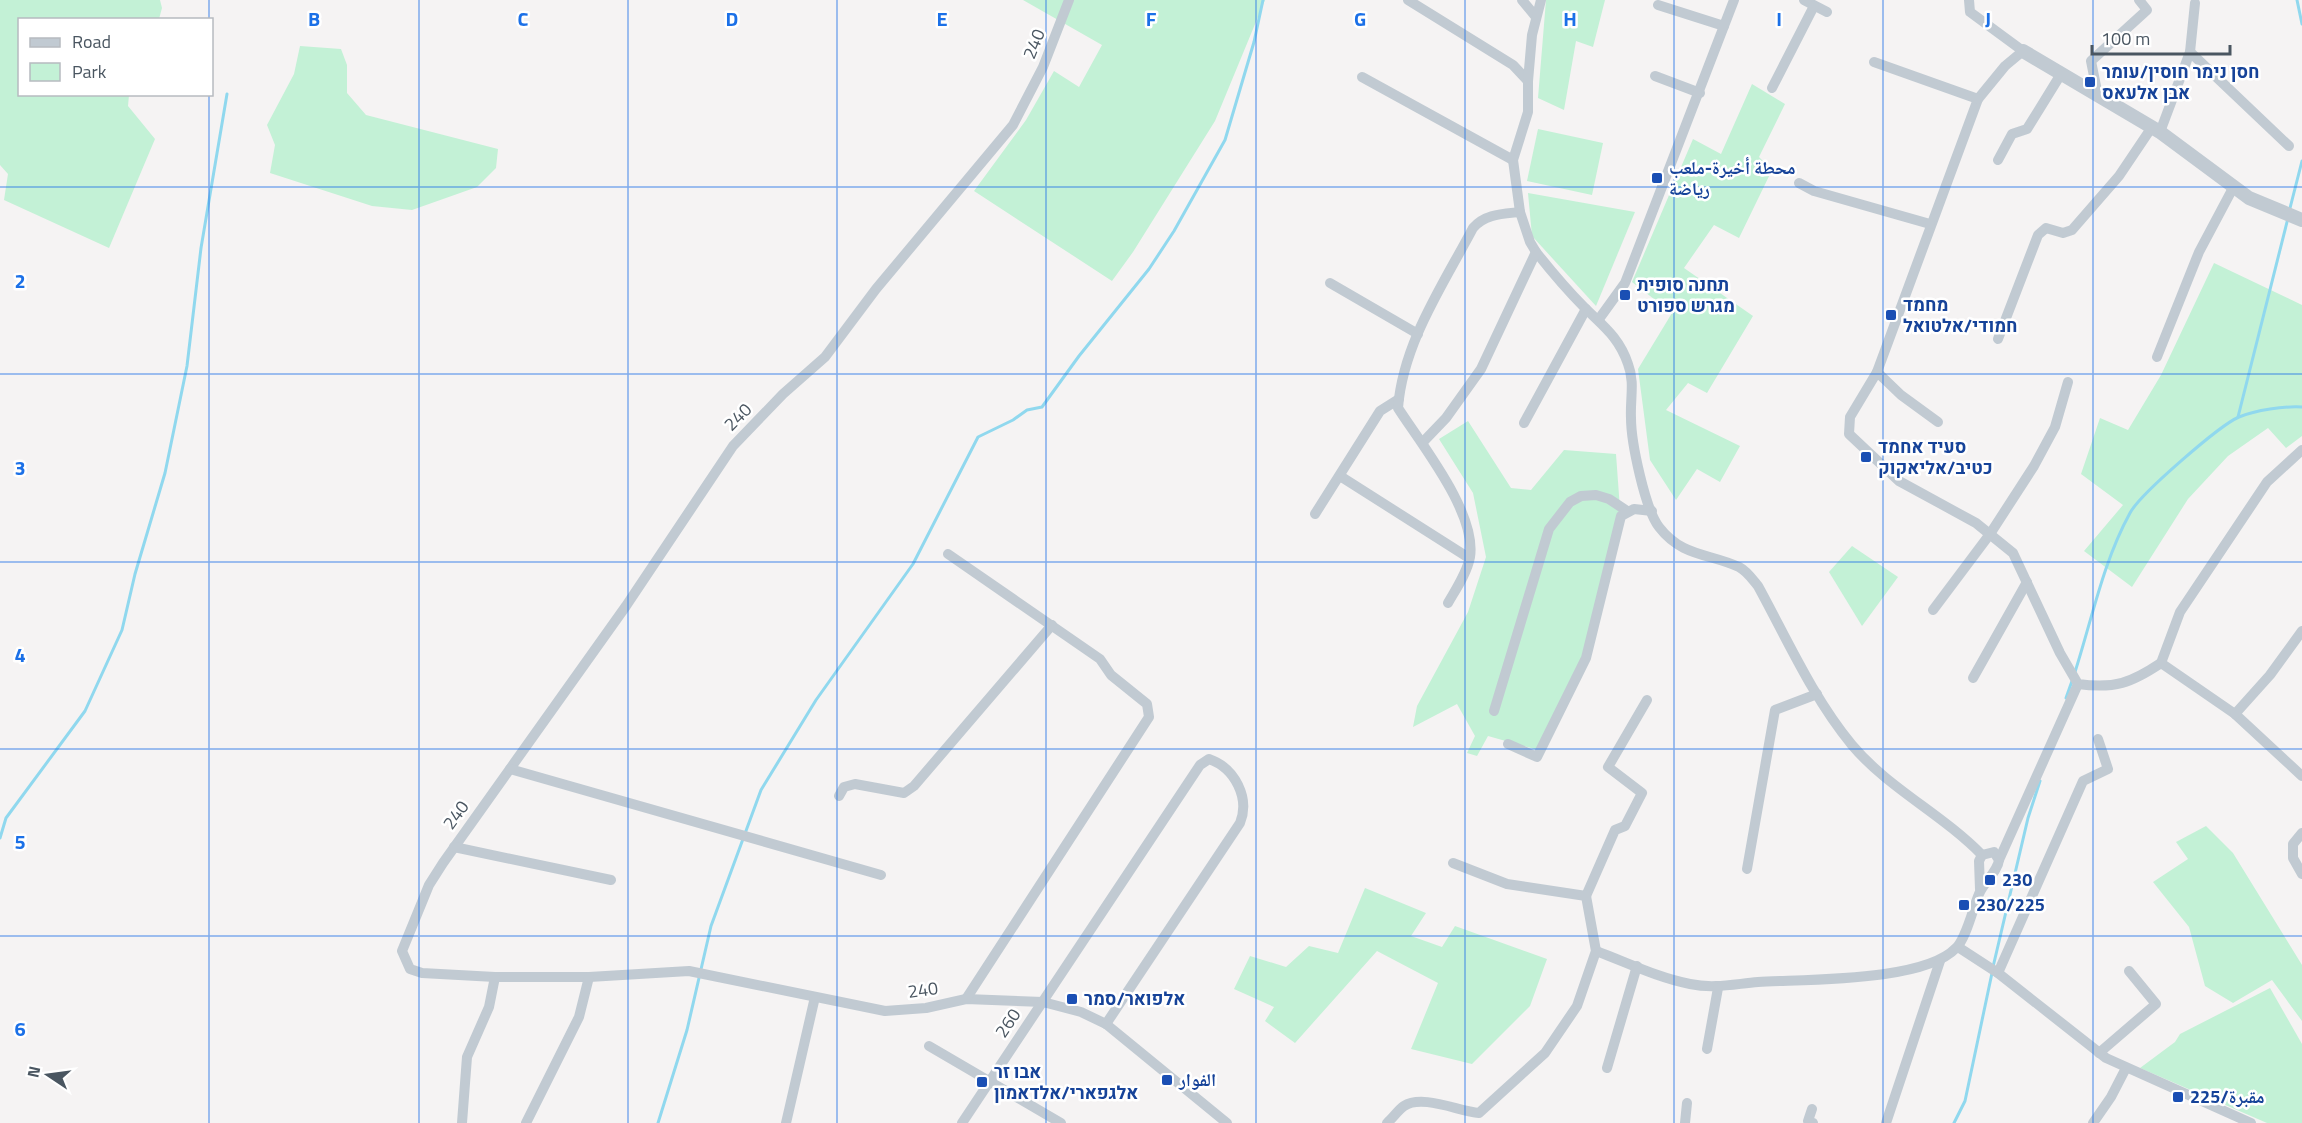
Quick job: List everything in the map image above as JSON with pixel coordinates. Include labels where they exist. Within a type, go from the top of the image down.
[{"type":"street","name":"240","points":[[1069,0],[1043,67],[1013,125],[883,280],[825,357],[783,394],[732,446],[627,606],[429,885],[402,951],[410,969],[422,973],[495,977],[589,977],[689,971],[885,1011],[926,1008],[966,999],[1042,1002],[1081,1012],[1106,1024],[1221,1122]]},
{"type":"street","points":[[1408,0],[1513,65],[1528,81]]},
{"type":"street","points":[[1522,0],[1536,17]]},
{"type":"street","points":[[1541,0],[1532,35],[1528,112],[1513,160],[1520,212],[1530,242],[1536,252],[1586,309],[1599,319],[1617,339],[1629,366],[1633,386],[1630,413],[1633,449],[1658,526],[1673,542],[1695,554],[1740,567],[1750,576],[1758,586],[1817,694],[1851,744],[1876,770],[1964,837],[1982,855],[1996,856]]},
{"type":"street","points":[[1599,319],[1625,283],[1734,0]]},
{"type":"street","points":[[1804,0],[1827,12]]},
{"type":"street","points":[[1969,0],[1970,12],[2023,51],[2156,130],[2249,198],[2302,220]]},
{"type":"street","points":[[2098,96],[2091,61],[2147,10],[2139,0]]},
{"type":"street","points":[[1998,339],[2038,235],[2046,228],[2063,233],[2072,230],[2156,130],[2190,52],[2195,3]]},
{"type":"street","points":[[1658,5],[1724,27]]},
{"type":"street","points":[[1773,88],[1814,6]]},
{"type":"street","points":[[2023,51],[2005,66],[1978,99],[1877,372],[1850,417],[1849,434],[1899,481],[1976,523],[2013,553],[2060,653],[2078,684]]},
{"type":"street","points":[[2190,52],[2289,146]]},
{"type":"street","points":[[1874,62],[1978,99]]},
{"type":"street","points":[[1998,159],[2012,134],[2027,129],[2061,74]]},
{"type":"street","points":[[1655,76],[1700,93]]},
{"type":"street","points":[[1362,77],[1513,160]]},
{"type":"street","points":[[1799,183],[1820,193],[1930,224]]},
{"type":"street","points":[[2157,357],[2199,252],[2233,188]]},
{"type":"street","points":[[1448,603],[1469,558],[1470,540],[1465,519],[1423,442],[1398,408],[1399,399],[1405,367],[1418,334],[1480,220],[1496,214],[1520,212]]},
{"type":"street","points":[[1423,442],[1446,418],[1481,369],[1536,252]]},
{"type":"street","points":[[1330,284],[1418,334]]},
{"type":"street","points":[[1524,423],[1586,309]]},
{"type":"street","points":[[1877,372],[1902,395],[1938,422]]},
{"type":"street","points":[[1933,610],[1990,534],[2046,445],[2068,382]]},
{"type":"street","points":[[1315,514],[1380,411],[1389,403],[1399,399]]},
{"type":"street","points":[[2078,684],[2105,688],[2136,680],[2161,663],[2180,612],[2267,482],[2302,450]]},
{"type":"street","points":[[1340,476],[1469,558]]},
{"type":"street","points":[[1494,711],[1549,529],[1570,502],[1581,496],[1603,497],[1627,511],[1652,511]]},
{"type":"street","points":[[1508,744],[1537,757],[1586,658],[1617,527],[1627,511]]},
{"type":"street","points":[[948,554],[1100,659],[1111,675],[1147,704],[1149,717],[966,999]]},
{"type":"street","points":[[1973,678],[2027,582]]},
{"type":"street","points":[[839,796],[844,787],[855,784],[903,793],[914,786],[1052,625]]},
{"type":"street","points":[[2235,714],[2270,675],[2302,631]]},
{"type":"street","points":[[2161,663],[2235,714],[2302,776]]},
{"type":"street","points":[[1596,951],[1689,984],[1718,988],[1756,982],[1857,977],[1940,961],[1958,947],[1980,891],[1992,871],[1998,866],[1996,856],[2008,840],[2078,684]]},
{"type":"street","points":[[1747,869],[1775,710],[1817,694]]},
{"type":"street","points":[[1387,1123],[1406,1104],[1429,1100],[1458,1111],[1479,1113],[1545,1053],[1577,1006],[1596,951],[1586,896],[1615,830],[1625,826],[1642,794],[1608,767],[1647,700]]},
{"type":"street","points":[[1998,973],[2083,781],[2108,769],[2098,739]]},
{"type":"street","name":"260","points":[[962,1123],[1200,765],[1209,759],[1216,762],[1242,791],[1245,804],[1240,823],[1106,1024]]},
{"type":"street","points":[[510,769],[881,875]]},
{"type":"street","points":[[2302,833],[2293,844],[2293,858],[2302,874]]},
{"type":"street","points":[[454,847],[611,880]]},
{"type":"street","points":[[1980,891],[1979,861],[1982,855]]},
{"type":"street","points":[[1453,862],[1507,884],[1586,896]]},
{"type":"street","points":[[1981,867],[1992,871]]},
{"type":"street","points":[[1958,947],[1998,973],[2099,1053],[2126,1068],[2251,1123]]},
{"type":"street","points":[[1886,1123],[1940,961]]},
{"type":"street","points":[[1607,1068],[1637,966]]},
{"type":"street","points":[[2099,1053],[2156,1004],[2129,971]]},
{"type":"street","points":[[462,1123],[467,1058],[489,1007],[495,977]]},
{"type":"street","points":[[526,1123],[579,1017],[589,977]]},
{"type":"street","points":[[1707,1049],[1718,988]]},
{"type":"street","points":[[786,1123],[816,997]]},
{"type":"street","points":[[929,1046],[1061,1123]]},
{"type":"street","points":[[2093,1123],[2111,1098],[2126,1068]]},
{"type":"street","points":[[1684,1123],[1687,1103]]},
{"type":"street","points":[[1812,1109],[1808,1121],[1813,1123]]},
{"type":"green space","points":[[0,0],[160,0],[162,8],[159,18],[18,18],[18,96],[129,96],[128,106],[155,139],[109,248],[4,200],[8,174],[0,165]]},
{"type":"green space","points":[[1023,0],[1265,0],[1215,121],[1133,252],[1112,281],[974,191],[1026,120],[1054,71],[1079,87],[1102,45]]},
{"type":"green space","points":[[1546,0],[1605,0],[1593,47],[1576,41],[1564,110],[1538,98]]},
{"type":"green space","points":[[300,46],[341,49],[347,65],[347,93],[366,115],[498,149],[496,168],[477,187],[412,210],[372,206],[270,173],[275,145],[267,125],[294,74]]},
{"type":"green space","points":[[1752,84],[1785,104],[1759,157],[1772,170],[1739,238],[1714,225],[1684,268],[1753,316],[1707,393],[1688,383],[1666,410],[1740,446],[1720,482],[1697,469],[1676,500],[1650,460],[1638,369],[1672,313],[1632,282],[1693,139],[1721,154]]},
{"type":"green space","points":[[1538,129],[1603,143],[1592,195],[1527,181]]},
{"type":"green space","points":[[1528,193],[1635,212],[1596,306],[1532,236]]},
{"type":"green space","points":[[2214,263],[2302,305],[2302,436],[2286,448],[2268,428],[2228,456],[2188,499],[2132,587],[2084,551],[2123,505],[2081,474],[2100,418],[2128,430],[2161,375]]},
{"type":"green space","points":[[1468,421],[1511,488],[1531,490],[1564,450],[1616,454],[1620,509],[1582,666],[1538,750],[1488,736],[1477,756],[1467,753],[1475,736],[1457,704],[1413,727],[1417,706],[1468,612],[1486,557],[1473,493],[1439,439]]},
{"type":"green space","points":[[1852,546],[1898,577],[1862,626],[1829,572]]},
{"type":"green space","points":[[2206,826],[2233,853],[2302,965],[2302,1021],[2272,980],[2233,1003],[2205,986],[2189,927],[2153,882],[2188,859],[2176,842]]},
{"type":"green space","points":[[1365,888],[1426,913],[1411,936],[1442,947],[1455,926],[1547,959],[1530,1006],[1472,1064],[1411,1049],[1438,983],[1377,951],[1295,1043],[1265,1021],[1274,1007],[1234,989],[1250,956],[1286,967],[1309,946],[1338,953]]},
{"type":"green space","points":[[2270,988],[2302,1044],[2302,1123],[2267,1123],[2140,1068],[2175,1042],[2180,1034]]},
{"type":"waterway","points":[[658,1123],[687,1030],[711,926],[761,790],[816,700],[913,564],[978,437],[1013,420],[1027,410],[1042,407],[1079,356],[1149,269],[1174,231],[1225,140],[1254,42],[1263,0]]},
{"type":"waterway","points":[[2297,0],[2302,24]]},
{"type":"waterway","points":[[0,838],[6,818],[85,711],[122,630],[135,574],[165,473],[187,366],[201,248],[227,94]]},
{"type":"waterway","points":[[2289,212],[2302,161]]},
{"type":"waterway","points":[[2238,417],[2288,218]]},
{"type":"waterway","points":[[2075,672],[2112,551],[2130,513],[2137,504],[2181,461],[2239,417],[2262,410],[2302,407]]},
{"type":"waterway","points":[[2066,698],[2072,681]]},
{"type":"waterway","points":[[1993,967],[2028,818],[2040,781]]},
{"type":"waterway","points":[[1954,1123],[1965,1101],[1992,973]]},
{"type":"place","name":"חסן נימר חוסין/עומר אבן אלעאס","points":[[2090,82]]},
{"type":"place","name":"محطة أخيرة-ملعب رياضة","points":[[1657,178]]},
{"type":"place","name":"תחנה סופית מגרש ספורט","points":[[1625,295]]},
{"type":"place","name":"מחמד חמודי/אלטואל","points":[[1891,315]]},
{"type":"place","name":"סעיד אחמד כטיב/אליאקוק","points":[[1866,457]]},
{"type":"place","name":"230","points":[[1990,880]]},
{"type":"place","name":"230/225","points":[[1964,905]]},
{"type":"place","name":"אלפואר/סמר","points":[[1072,999]]},
{"type":"place","name":"الفوار","points":[[1167,1080]]},
{"type":"place","name":"אבו זר אלגפארי/אלדאמון","points":[[982,1082]]},
{"type":"place","name":"مقبرة/225","points":[[2178,1097]]}]
